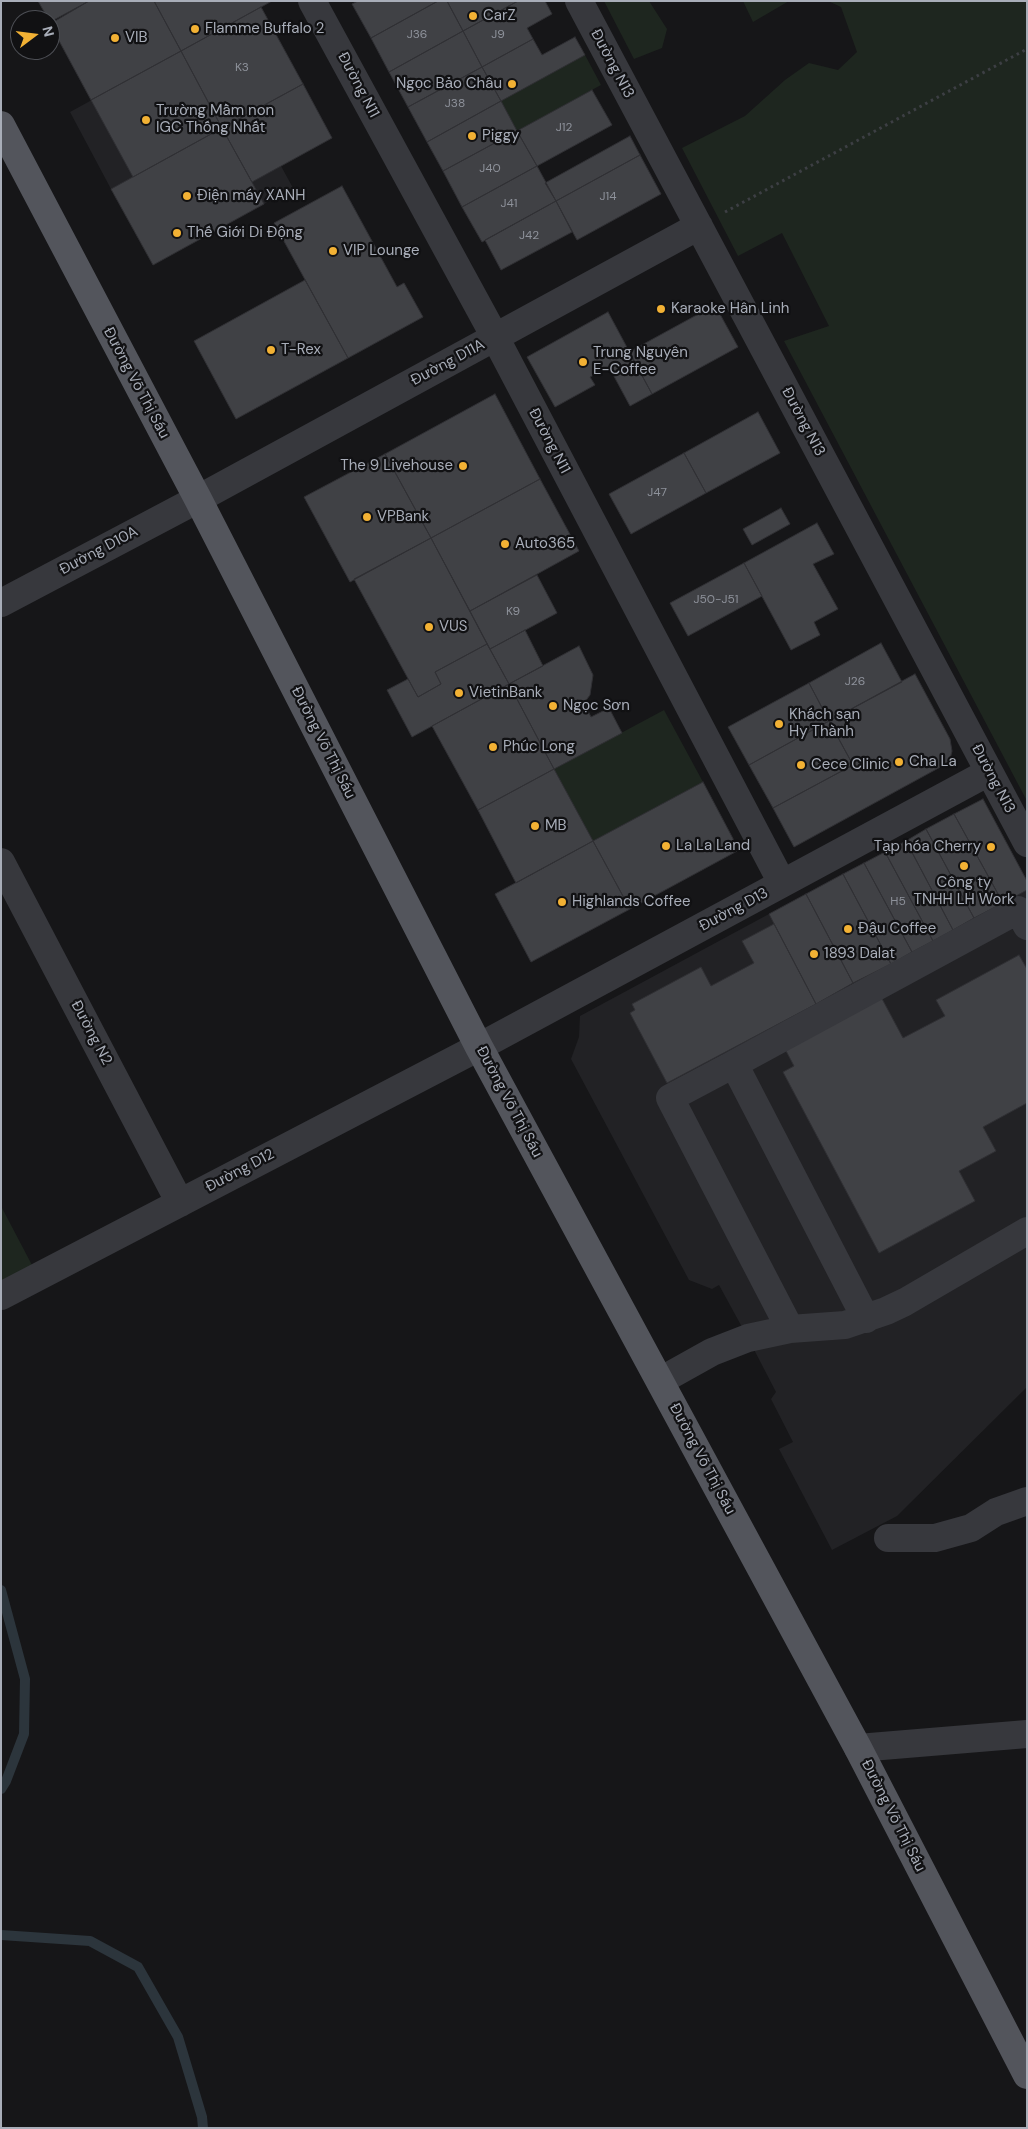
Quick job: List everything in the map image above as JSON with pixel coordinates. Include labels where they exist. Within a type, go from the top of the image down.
[{"type":"main road","name":"Đường Võ Thị Sáu","points":[[1,125],[198,499],[479,1047],[858,1748],[1027,2075]]},
{"type":"street","name":"Đường N11","points":[[312,1],[495,337],[782,883]]},
{"type":"street","name":"Đường N13","points":[[579,1],[1027,842]]},
{"type":"street","name":"Đường D11A","points":[[198,499],[698,226]]},
{"type":"street","name":"Đường D10A","points":[[1,603],[198,499]]},
{"type":"street","name":"Đường D13","points":[[479,1047],[989,772]]},
{"type":"street","name":"Đường N2","points":[[1,862],[180,1203]]},
{"type":"street","points":[[790,1329],[670,1098],[1018,910],[1027,926]]},
{"type":"street","name":"Đường D12","points":[[1,1296],[479,1047]]},
{"type":"street","points":[[734,1064],[866,1319]]},
{"type":"street","points":[[660,1381],[712,1352],[764,1333],[790,1329],[827,1328],[866,1319],[905,1302],[1027,1231]]},
{"type":"street","points":[[888,1538],[935,1538],[971,1528],[996,1512],[1027,1500]]},
{"type":"street","points":[[858,1748],[1027,1734]]},
{"type":"path","points":[[698,226],[1027,49]]},
{"type":"shaded area","points":[[604,1],[649,1],[667,29],[662,48],[634,59]]},
{"type":"shaded area","points":[[743,1],[789,1],[753,22]]},
{"type":"shaded area","points":[[828,1],[1027,1],[1027,801],[784,341],[829,326],[782,233],[738,256],[682,148],[745,116],[785,80],[809,63],[838,70],[857,52],[841,7]]},
{"type":"shaded area","name":"Trường Mầm non IGC Thống Nhất","points":[[181,51],[222,128],[111,189],[70,112]]},
{"type":"shaded area","points":[[585,55],[601,85],[517,131],[501,101]]},
{"type":"shaded area","points":[[281,166],[293,188],[264,204],[252,182]]},
{"type":"shaded area","points":[[664,710],[703,782],[593,841],[554,769]]},
{"type":"shaded area","points":[[1027,890],[1027,1387],[897,1516],[832,1550],[779,1449],[793,1442],[771,1399],[776,1392],[748,1338],[719,1285],[712,1289],[689,1280],[571,1059],[579,1037],[580,1016],[769,914],[816,1004]]},
{"type":"shaded area","points":[[1,1206],[33,1267],[1,1283]]},
{"type":"building","points":[[38,1],[89,1],[60,17],[60,10],[43,10]]},
{"type":"building","name":"VIB","points":[[89,1],[154,1],[181,51],[91,100],[60,43],[60,18]]},
{"type":"building","name":"Flamme Buffalo 2","points":[[154,1],[272,1],[181,51]]},
{"type":"building","points":[[358,1],[438,1],[371,38],[352,4]]},
{"type":"building","points":[[438,1],[447,1],[463,31],[389,72],[371,38]]},
{"type":"building","name":"CarZ","points":[[447,1],[518,1],[463,31]]},
{"type":"building","points":[[518,1],[545,1],[552,14],[527,28],[533,39],[482,67],[463,31]]},
{"type":"building","points":[[261,7],[303,84],[222,128],[181,51]]},
{"type":"building","points":[[463,31],[482,67],[408,107],[389,72]]},
{"type":"building","name":"Ngọc Bảo Châu","points":[[575,37],[585,55],[501,101],[482,67],[533,39],[542,55]]},
{"type":"building","name":"Trường Mầm non IGC Thống Nhất","points":[[181,51],[222,128],[133,177],[91,100]]},
{"type":"building","points":[[482,67],[501,101],[427,142],[408,107]]},
{"type":"building","points":[[303,84],[332,138],[252,182],[222,128]]},
{"type":"building","points":[[592,90],[612,125],[537,166],[517,131]]},
{"type":"building","name":"Piggy","points":[[501,101],[517,131],[443,171],[427,142]]},
{"type":"building","name":"Điện máy XANH","points":[[222,128],[264,204],[153,265],[111,189]]},
{"type":"building","points":[[517,131],[537,166],[462,207],[443,171]]},
{"type":"building","points":[[630,136],[640,155],[556,201],[545,183]]},
{"type":"building","points":[[640,155],[661,194],[577,240],[556,201]]},
{"type":"building","points":[[537,166],[556,201],[482,242],[462,207]]},
{"type":"building","name":"VIP Lounge","points":[[342,186],[397,287],[404,283],[423,317],[348,358],[274,223]]},
{"type":"building","points":[[556,201],[572,232],[501,270],[485,240]]},
{"type":"building","name":"T-Rex","points":[[305,280],[348,358],[236,419],[194,341]]},
{"type":"building","points":[[715,305],[738,347],[652,394],[629,352]]},
{"type":"building","name":"Trung Nguyên E-Coffee","points":[[608,312],[652,394],[630,406],[609,367],[590,377],[595,385],[555,407],[527,357]]},
{"type":"building","name":"The 9 Livehouse","points":[[495,394],[540,479],[431,538],[385,454]]},
{"type":"building","points":[[758,412],[780,453],[706,493],[684,453]]},
{"type":"building","points":[[684,453],[706,493],[631,534],[609,494]]},
{"type":"building","name":"VPBank","points":[[385,454],[431,538],[350,582],[304,497]]},
{"type":"building","name":"Auto365","points":[[540,479],[579,551],[470,611],[431,538]]},
{"type":"building","points":[[781,508],[790,524],[752,545],[743,529]]},
{"type":"building","points":[[817,523],[834,554],[813,564],[838,609],[814,622],[820,635],[791,650],[744,563]]},
{"type":"building","name":"VUS","points":[[431,538],[487,644],[435,672],[441,684],[418,697],[354,579]]},
{"type":"building","points":[[744,563],[762,596],[688,636],[670,603]]},
{"type":"building","points":[[537,575],[557,613],[490,649],[470,611]]},
{"type":"building","points":[[525,630],[543,666],[509,684],[490,649]]},
{"type":"building","points":[[881,643],[902,682],[829,721],[809,683]]},
{"type":"building","name":"VietinBank","points":[[487,644],[509,684],[412,737],[387,690],[408,679],[418,697],[441,684],[435,672]]},
{"type":"building","name":"Ngọc Sơn","points":[[579,646],[593,675],[590,695],[584,703],[591,717],[609,708],[622,733],[554,769],[509,684]]},
{"type":"building","name":"Cha La","points":[[915,674],[950,739],[952,751],[950,759],[944,765],[794,847],[773,808],[853,765],[829,721]]},
{"type":"building","name":"Khách sạn Hy Thành","points":[[809,683],[829,721],[749,765],[728,727]]},
{"type":"building","name":"Phúc Long","points":[[509,684],[554,769],[478,810],[432,726]]},
{"type":"building","name":"Cece Clinic","points":[[829,721],[853,765],[773,808],[749,765]]},
{"type":"building","name":"MB","points":[[554,769],[593,841],[516,883],[478,810]]},
{"type":"building","name":"La La Land","points":[[703,782],[739,850],[630,909],[593,841]]},
{"type":"building","name":"Tạp hóa Cherry","points":[[983,799],[1027,881],[1027,890],[1003,903],[954,814]]},
{"type":"building","name":"Công ty TNHH LH Work","points":[[954,814],[1003,903],[974,918],[926,829]]},
{"type":"building","points":[[926,829],[974,918],[953,930],[906,841]]},
{"type":"building","name":"Highlands Coffee","points":[[593,841],[630,909],[531,962],[495,894]]},
{"type":"building","points":[[906,841],[953,930],[933,941],[885,852]]},
{"type":"building","points":[[885,852],[933,941],[912,952],[864,863]]},
{"type":"building","points":[[864,863],[912,952],[891,964],[843,874]]},
{"type":"building","name":"Đậu Coffee","points":[[843,874],[891,964],[853,983],[806,894]]},
{"type":"building","name":"1893 Dalat","points":[[806,894],[853,983],[816,1004],[769,914]]},
{"type":"building","points":[[774,924],[816,1004],[667,1083],[630,1013],[635,1010],[632,1004],[701,967],[711,986],[754,963],[742,941]]},
{"type":"building","points":[[1019,955],[1027,969],[1027,1103],[983,1127],[996,1151],[959,1171],[975,1201],[879,1253],[783,1072],[794,1066],[784,1047],[880,995],[903,1038],[945,1016],[936,1000]]},
{"type":"waterway","points":[[1,1590],[25,1679],[24,1734],[6,1781],[1,1789]]},
{"type":"waterway","points":[[1,1935],[90,1941],[138,1967],[178,2037],[202,2117],[203,2128]]},
{"type":"place","name":"CarZ","points":[[473,16]]},
{"type":"place","name":"Flamme Buffalo 2","points":[[195,29]]},
{"type":"place","name":"VIB","points":[[115,38]]},
{"type":"place","name":"Ngọc Bảo Châu","points":[[512,84]]},
{"type":"place","name":"Trường Mầm non IGC Thống Nhất","points":[[146,120]]},
{"type":"place","name":"Piggy","points":[[472,136]]},
{"type":"place","name":"Điện máy XANH","points":[[187,196]]},
{"type":"place","name":"Thế Giới Di Động","points":[[177,233]]},
{"type":"place","name":"VIP Lounge","points":[[333,251]]},
{"type":"place","name":"Karaoke Hân Linh","points":[[661,309]]},
{"type":"place","name":"T-Rex","points":[[271,350]]},
{"type":"place","name":"Trung Nguyên E-Coffee","points":[[583,362]]},
{"type":"place","name":"The 9 Livehouse","points":[[463,466]]},
{"type":"place","name":"VPBank","points":[[367,517]]},
{"type":"place","name":"Auto365","points":[[505,544]]},
{"type":"place","name":"VUS","points":[[429,627]]},
{"type":"place","name":"VietinBank","points":[[459,693]]},
{"type":"place","name":"Ngọc Sơn","points":[[553,706]]},
{"type":"place","name":"Khách sạn Hy Thành","points":[[779,724]]},
{"type":"place","name":"Phúc Long","points":[[493,747]]},
{"type":"place","name":"Cha La","points":[[899,762]]},
{"type":"place","name":"Cece Clinic","points":[[801,765]]},
{"type":"place","name":"MB","points":[[535,826]]},
{"type":"place","name":"La La Land","points":[[666,846]]},
{"type":"place","name":"Tạp hóa Cherry","points":[[991,847]]},
{"type":"place","name":"Công ty TNHH LH Work","points":[[964,866]]},
{"type":"place","name":"Highlands Coffee","points":[[562,902]]},
{"type":"place","name":"Đậu Coffee","points":[[848,929]]},
{"type":"place","name":"1893 Dalat","points":[[814,954]]}]
